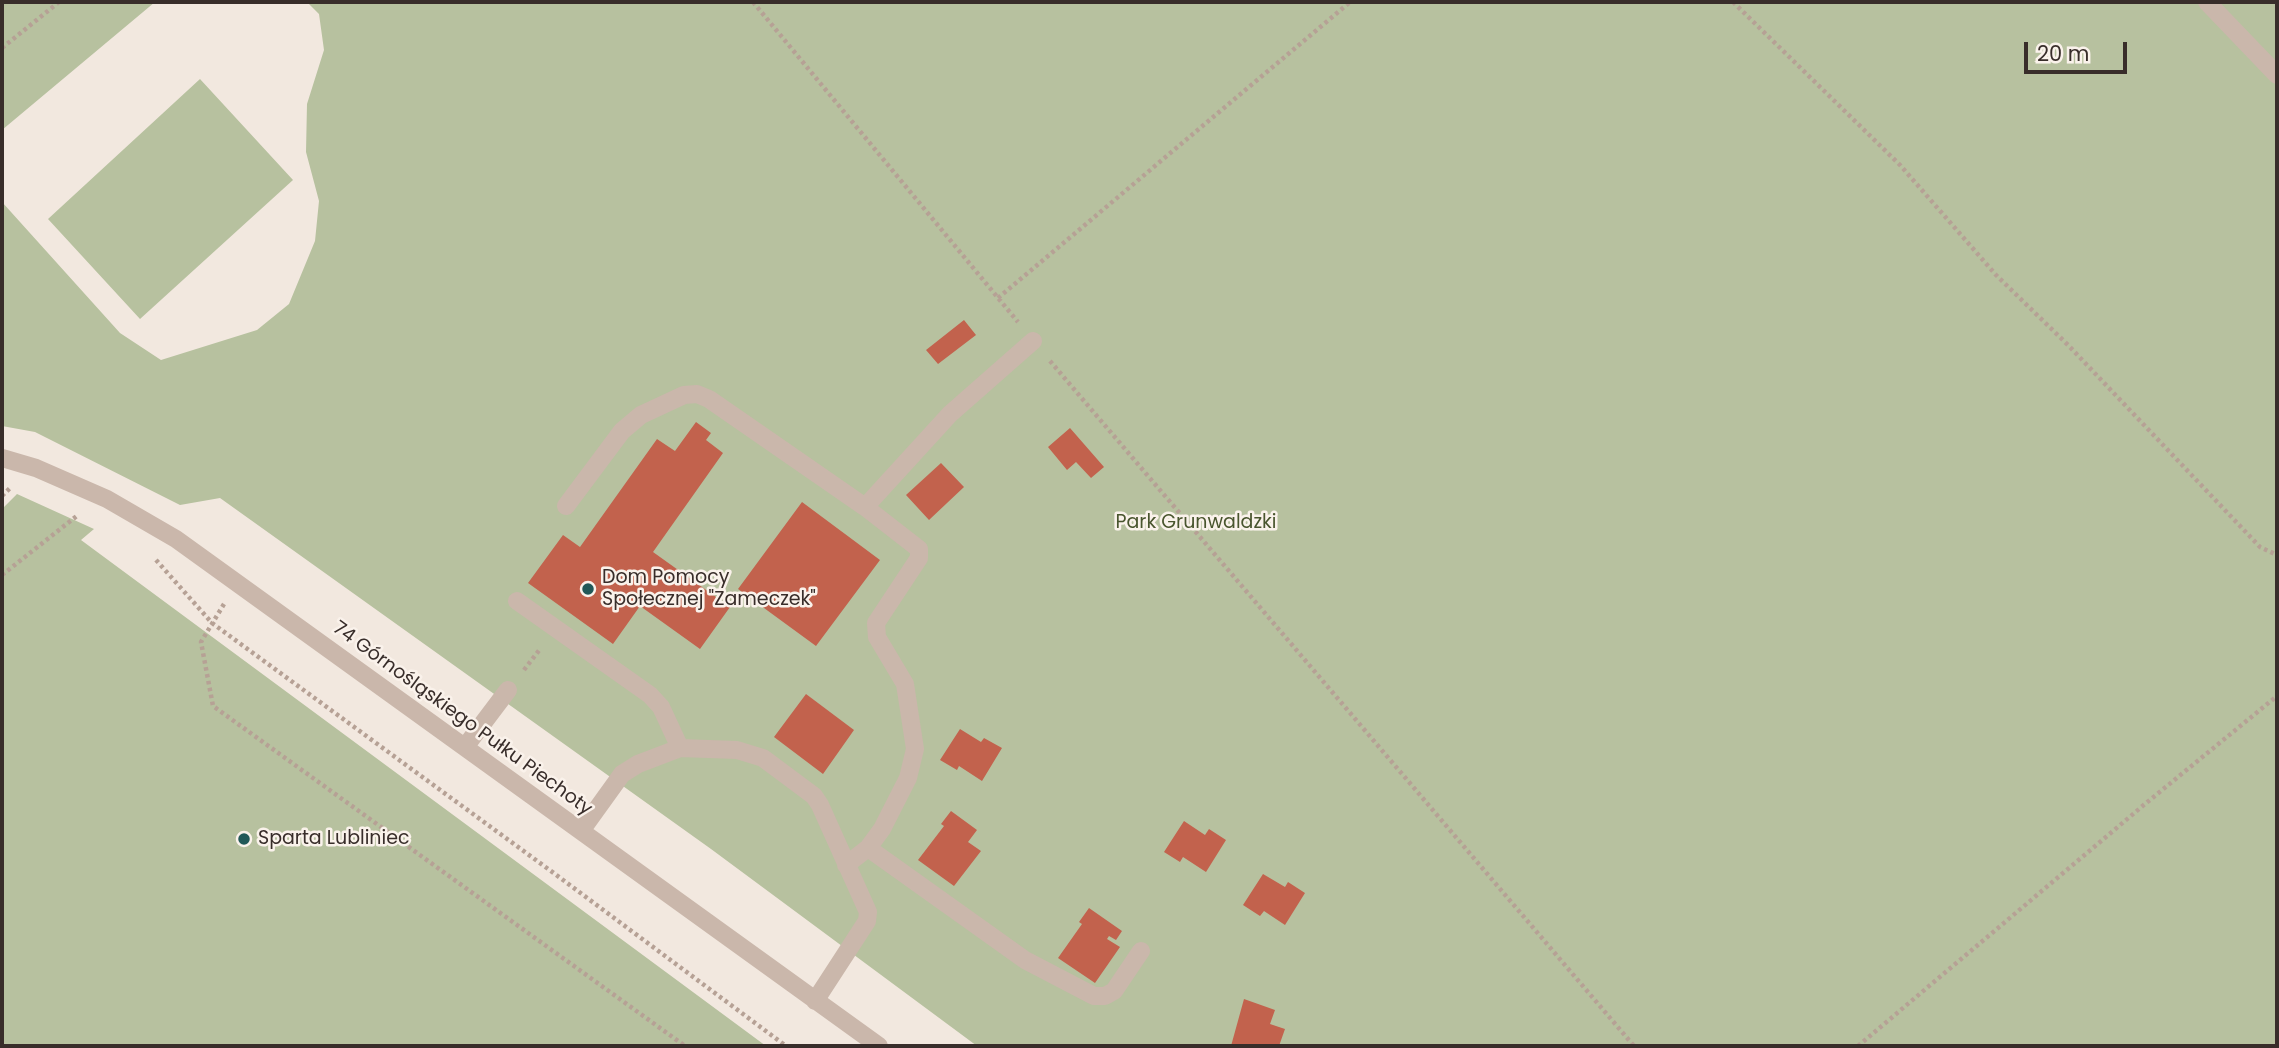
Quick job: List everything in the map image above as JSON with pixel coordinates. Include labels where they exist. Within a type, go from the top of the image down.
[{"type":"street","points":[[2207,2],[2277,75]]},
{"type":"street","points":[[865,507],[950,414],[1033,341]]},
{"type":"street","points":[[566,506],[622,431],[641,415],[684,395],[697,394],[709,399],[865,507],[919,550],[919,558],[876,623],[877,637],[905,684],[915,749],[908,778],[882,829],[868,848],[846,865]]},
{"type":"street","name":"74 Górnośląskiego Pułku Piechoty","points":[[2,458],[36,468],[107,499],[154,525],[879,1046]]},
{"type":"street","points":[[517,600],[650,695],[661,707],[680,748]]},
{"type":"street","points":[[465,747],[508,690]]},
{"type":"street","points":[[581,831],[622,774],[638,764],[680,748],[737,750],[763,758],[814,796],[868,912],[867,921],[815,1001]]},
{"type":"street","points":[[868,848],[1025,960],[1094,996],[1105,996],[1114,990],[1141,951]]},
{"type":"path","points":[[2,48],[59,2]]},
{"type":"path","points":[[753,2],[1033,341],[1633,1046]]},
{"type":"path","points":[[998,298],[1350,2]]},
{"type":"path","points":[[1733,2],[1900,164],[1996,275],[2068,345],[2260,547],[2277,555]]},
{"type":"path","points":[[2,496],[11,487],[20,484]]},
{"type":"path","points":[[2,575],[82,512],[70,507]]},
{"type":"path","points":[[148,550],[212,624],[786,1046]]},
{"type":"path","points":[[238,583],[201,642],[213,706],[685,1046]]},
{"type":"path","points":[[508,690],[555,629]]},
{"type":"path","points":[[1858,1046],[2277,696]]},
{"type":"green space","points":[[2,2],[155,2],[2,130]]},
{"type":"green space","name":"Park Grunwaldzki","points":[[307,2],[2277,2],[2277,1046],[977,1046],[711,849],[220,498],[180,505],[35,432],[2,426],[2,202],[120,333],[161,360],[257,330],[289,304],[315,241],[319,201],[306,152],[307,104],[324,50],[319,14]]},
{"type":"green space","points":[[200,79],[293,180],[140,319],[48,219]]},
{"type":"green space","name":"Sparta Lubliniec","points":[[17,494],[94,529],[81,540],[766,1046],[2,1046],[2,509]]},
{"type":"building","points":[[964,320],[976,335],[938,364],[926,350]]},
{"type":"building","points":[[696,422],[711,433],[706,440],[723,453],[653,552],[730,607],[700,649],[640,606],[613,644],[528,583],[563,535],[580,547],[657,439],[675,451]]},
{"type":"building","points":[[1070,428],[1104,467],[1091,478],[1076,462],[1067,470],[1048,447]]},
{"type":"building","points":[[941,463],[964,487],[929,520],[906,495]]},
{"type":"building","points":[[802,502],[880,560],[816,646],[738,589]]},
{"type":"building","points":[[806,694],[854,730],[823,774],[774,737]]},
{"type":"building","points":[[960,729],[981,742],[984,738],[1002,748],[982,781],[959,766],[957,770],[940,760]]},
{"type":"building","points":[[951,811],[977,830],[968,842],[981,851],[954,886],[918,860],[944,826],[941,824]]},
{"type":"building","points":[[1184,821],[1205,835],[1209,829],[1226,840],[1206,872],[1183,857],[1180,862],[1164,852]]},
{"type":"building","points":[[1263,874],[1285,887],[1288,882],[1305,893],[1285,925],[1264,911],[1260,916],[1243,905]]},
{"type":"building","points":[[1089,908],[1122,931],[1116,940],[1109,936],[1107,939],[1120,947],[1095,983],[1058,958],[1082,924],[1079,922]]},
{"type":"building","points":[[1244,999],[1275,1010],[1270,1024],[1285,1029],[1279,1046],[1231,1046]]},
{"type":"place","name":"Dom Pomocy Społecznej \"Zameczek\"","points":[[588,589]]},
{"type":"place","name":"Sparta Lubliniec","points":[[244,839]]}]
